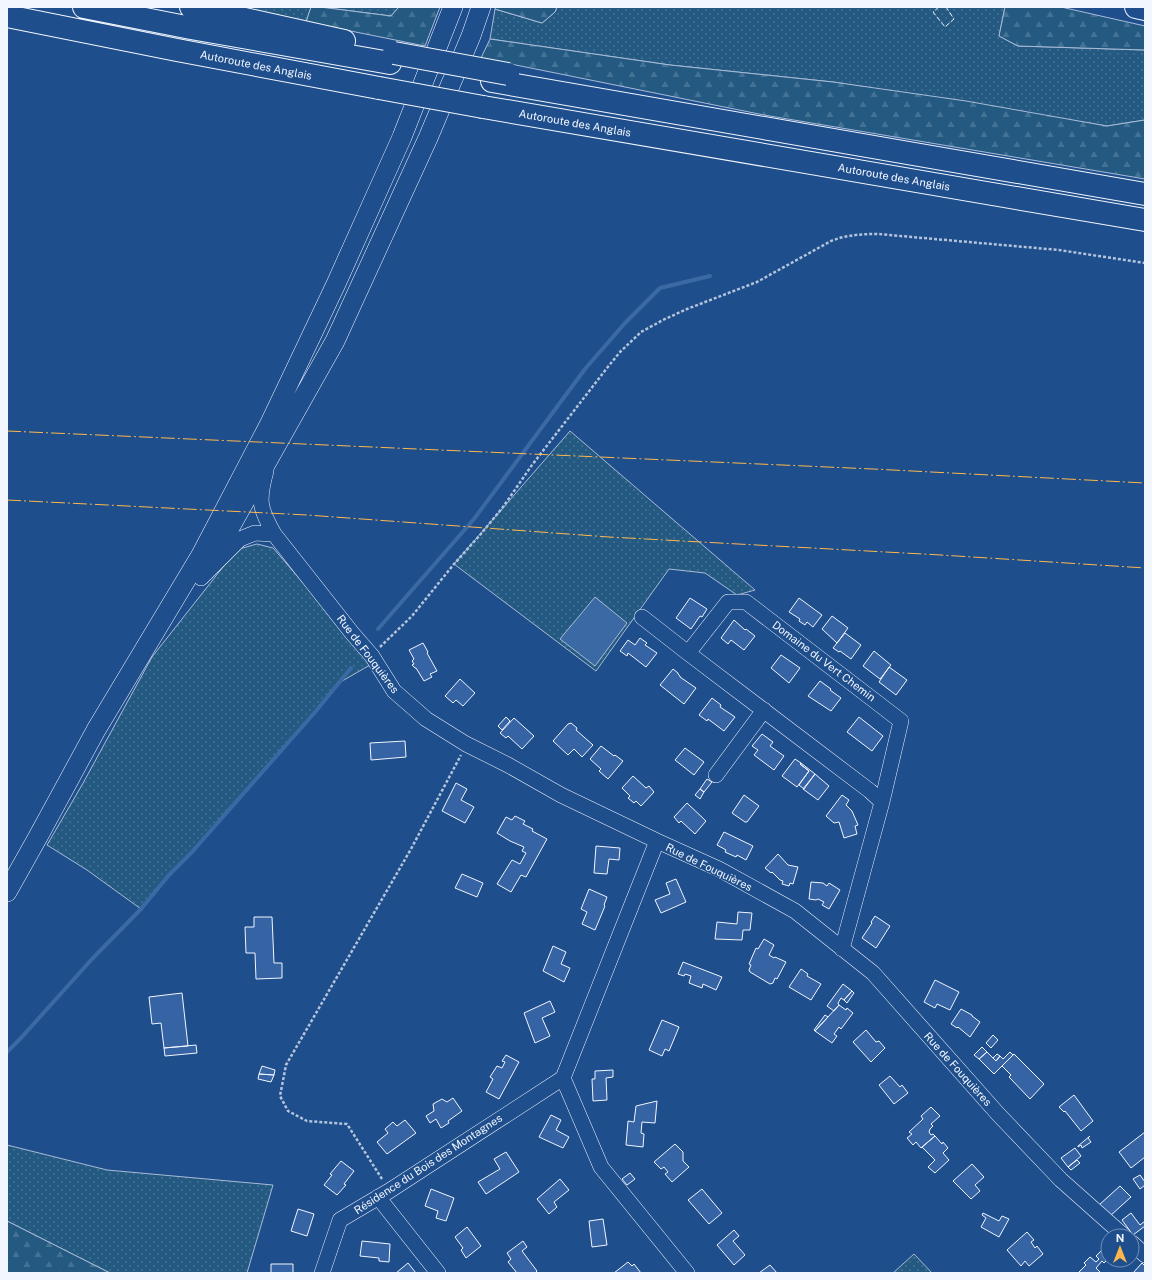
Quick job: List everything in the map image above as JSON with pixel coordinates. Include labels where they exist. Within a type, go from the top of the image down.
[{"type":"highway","points":[[84,7],[191,28],[392,58],[1145,194]]},
{"type":"highway","points":[[191,7],[392,58]]},
{"type":"highway","points":[[1136,7],[1145,9]]},
{"type":"highway","name":"Autoroute des Anglais","points":[[7,16],[177,50],[483,107],[1145,220]]},
{"type":"main road","points":[[7,892],[40,835],[96,730],[201,555],[269,425],[336,284],[402,137],[453,7]]},
{"type":"main road","points":[[40,835],[107,733],[201,578],[335,341],[428,138],[482,7]]},
{"type":"street","name":"Rue de Fouquières","points":[[270,458],[263,484],[260,504],[265,518],[274,534],[372,656],[394,691],[426,719],[466,744],[561,794],[657,841],[719,869],[795,911],[873,973],[998,1114],[1061,1180],[1115,1228]]},
{"type":"street","points":[[201,578],[240,539],[255,533],[274,534]]},
{"type":"street","name":"Domaine du Vert Chemin","points":[[688,653],[728,602],[746,602],[901,721],[882,802],[842,948]]},
{"type":"street","points":[[642,617],[870,791],[882,802]]},
{"type":"street","points":[[716,775],[764,710]]},
{"type":"street","points":[[657,841],[563,1078],[601,1167],[687,1273]]},
{"type":"street","name":"Résidence du Bois des Montagnes","points":[[322,1273],[340,1220],[384,1194],[563,1078]]},
{"type":"street","points":[[384,1194],[438,1273]]},
{"type":"path","points":[[372,656],[412,616],[503,507],[532,465],[620,352],[641,332],[656,323],[687,309],[757,282],[830,241],[857,234],[878,234],[1059,250],[1145,263]]},
{"type":"path","points":[[384,1194],[347,1124],[307,1122],[288,1111],[280,1096],[286,1065],[407,856],[466,744]]},
{"type":"green space","points":[[235,7],[311,7],[306,22]]},
{"type":"green space","points":[[311,7],[391,16],[399,7],[440,7],[425,46],[306,22]]},
{"type":"green space","points":[[320,7],[399,7],[391,16]]},
{"type":"green space","points":[[496,7],[557,7],[555,12],[542,23],[495,9]]},
{"type":"green space","points":[[557,7],[1005,7],[999,36],[1018,46],[1145,50],[1145,120],[1107,126],[833,82],[670,65],[490,39],[495,9],[542,23],[555,12]]},
{"type":"green space","points":[[1005,7],[1061,7],[1145,26],[1145,50],[1018,46],[999,36]]},
{"type":"green space","points":[[490,39],[670,65],[833,82],[966,101],[1107,126],[1145,120],[1145,179],[764,115],[481,58]]},
{"type":"green space","points":[[570,431],[755,590],[737,595],[705,573],[669,569],[596,671],[454,564]]},
{"type":"green space","points":[[257,544],[273,548],[319,601],[370,665],[337,684],[316,711],[192,852],[169,875],[141,909],[87,870],[47,845],[82,785],[152,657],[239,549]]},
{"type":"green space","points":[[7,1145],[107,1170],[273,1185],[247,1273],[110,1273],[7,1221]]},
{"type":"green space","points":[[7,1221],[110,1273],[7,1273]]},
{"type":"green space","points":[[914,1254],[932,1273],[893,1273]]},
{"type":"shaded area","points":[[595,597],[627,623],[595,666],[560,639]]},
{"type":"building","points":[[690,598],[707,609],[691,629],[676,618]]},
{"type":"building","points":[[799,598],[822,615],[813,627],[807,622],[805,625],[799,621],[800,619],[789,612]]},
{"type":"building","points":[[832,616],[848,628],[837,643],[822,629]]},
{"type":"building","points":[[734,620],[745,630],[746,629],[755,636],[744,650],[731,640],[728,644],[721,638]]},
{"type":"building","points":[[845,633],[861,645],[851,659],[833,648]]},
{"type":"building","points":[[640,638],[647,643],[645,645],[657,653],[646,667],[628,653],[627,656],[620,651],[628,640],[635,645]]},
{"type":"building","points":[[423,643],[437,671],[430,674],[432,677],[424,681],[416,668],[412,665],[414,664],[412,661],[414,659],[409,650]]},
{"type":"building","points":[[874,651],[891,665],[880,679],[863,666]]},
{"type":"building","points":[[781,655],[800,668],[789,683],[771,668]]},
{"type":"building","points":[[889,667],[907,680],[896,695],[879,682]]},
{"type":"building","points":[[673,669],[680,677],[696,688],[684,704],[660,685]]},
{"type":"building","points":[[460,679],[475,693],[463,706],[456,700],[453,703],[445,696]]},
{"type":"building","points":[[820,681],[841,698],[831,711],[808,696]]},
{"type":"building","points":[[712,698],[721,705],[720,707],[735,717],[724,731],[708,719],[707,721],[699,715]]},
{"type":"building","points":[[506,717],[510,721],[502,730],[498,726]]},
{"type":"building","points":[[859,717],[883,736],[872,751],[847,732]]},
{"type":"building","points":[[514,718],[534,736],[522,749],[508,736],[506,738],[500,733]]},
{"type":"building","points":[[571,723],[577,728],[576,730],[593,745],[582,757],[574,749],[568,755],[553,741],[568,724]]},
{"type":"building","points":[[762,734],[773,742],[770,746],[784,756],[774,770],[754,755],[758,750],[752,746]]},
{"type":"building","points":[[405,741],[406,757],[371,760],[370,743]]},
{"type":"building","points":[[601,746],[623,761],[608,779],[599,771],[601,769],[590,759]]},
{"type":"building","points":[[685,748],[704,762],[694,775],[675,760]]},
{"type":"building","points":[[795,759],[809,771],[797,787],[782,776]]},
{"type":"building","points":[[801,763],[815,774],[804,789],[799,785],[809,771],[800,764]]},
{"type":"building","points":[[815,774],[829,786],[818,800],[803,789]]},
{"type":"building","points":[[633,776],[646,788],[649,786],[654,792],[641,806],[636,801],[634,803],[628,798],[630,796],[622,788]]},
{"type":"building","points":[[707,779],[712,782],[704,792],[700,789]]},
{"type":"building","points":[[456,783],[467,789],[461,800],[474,807],[465,823],[442,811]]},
{"type":"building","points":[[700,789],[704,792],[700,799],[695,795]]},
{"type":"building","points":[[744,795],[759,806],[747,822],[732,813]]},
{"type":"building","points":[[842,795],[849,800],[846,805],[852,811],[858,825],[855,826],[857,834],[844,838],[839,822],[834,823],[826,816]]},
{"type":"building","points":[[687,803],[706,821],[695,834],[681,821],[679,823],[674,817]]},
{"type":"building","points":[[515,816],[525,821],[523,824],[533,829],[532,831],[547,839],[526,877],[521,875],[511,892],[497,884],[512,860],[520,864],[526,853],[522,851],[524,847],[497,833],[506,817],[512,820]]},
{"type":"building","points":[[724,832],[753,846],[746,860],[737,855],[736,857],[725,852],[726,850],[717,845]]},
{"type":"building","points":[[596,846],[620,848],[619,860],[609,859],[607,874],[594,873]]},
{"type":"building","points":[[778,854],[788,865],[798,867],[793,884],[790,883],[789,886],[782,884],[783,881],[765,868]]},
{"type":"building","points":[[462,874],[483,883],[477,897],[455,888]]},
{"type":"building","points":[[676,879],[686,902],[661,913],[655,900],[670,894],[666,883]]},
{"type":"building","points":[[811,882],[823,883],[827,886],[829,883],[840,890],[829,909],[822,905],[824,902],[818,899],[809,899]]},
{"type":"building","points":[[589,889],[607,897],[595,930],[582,924],[587,912],[581,909]]},
{"type":"building","points":[[738,912],[752,913],[750,930],[743,930],[742,940],[715,939],[717,922],[737,924]]},
{"type":"building","points":[[875,916],[890,926],[876,948],[862,938]]},
{"type":"building","points":[[254,917],[272,917],[274,963],[282,963],[282,978],[256,979],[255,953],[246,953],[245,927],[254,927]]},
{"type":"building","points":[[764,939],[774,945],[769,955],[786,962],[777,979],[775,978],[773,983],[770,984],[749,970],[751,965],[749,964],[756,948],[758,949]]},
{"type":"building","points":[[553,946],[566,952],[561,964],[570,968],[564,982],[543,971]]},
{"type":"building","points":[[683,962],[722,977],[716,990],[703,984],[702,988],[689,983],[691,976],[678,974]]},
{"type":"building","points":[[801,969],[808,974],[807,976],[821,984],[811,1000],[789,987]]},
{"type":"building","points":[[935,980],[959,992],[950,1010],[937,1004],[935,1008],[924,1002]]},
{"type":"building","points":[[843,984],[852,991],[844,1000],[841,998],[838,1003],[839,1005],[834,1011],[827,1006]]},
{"type":"building","points":[[852,991],[854,993],[847,1003],[844,1000]]},
{"type":"building","points":[[182,993],[188,1046],[164,1048],[161,1023],[152,1024],[149,997]]},
{"type":"building","points":[[550,1001],[555,1012],[542,1018],[550,1036],[535,1043],[524,1013]]},
{"type":"building","points":[[839,1005],[846,1010],[847,1008],[853,1013],[841,1029],[839,1027],[834,1034],[837,1036],[832,1043],[815,1031]]},
{"type":"building","points":[[961,1009],[972,1015],[980,1022],[970,1037],[958,1027],[957,1028],[951,1024]]},
{"type":"building","points":[[825,1015],[828,1017],[815,1031],[814,1030]]},
{"type":"building","points":[[662,1020],[679,1027],[669,1051],[665,1049],[662,1056],[649,1050]]},
{"type":"building","points":[[866,1030],[876,1042],[879,1041],[885,1048],[871,1062],[853,1042]]},
{"type":"building","points":[[993,1035],[998,1040],[991,1048],[986,1043]]},
{"type":"building","points":[[196,1045],[197,1053],[165,1056],[164,1048]]},
{"type":"building","points":[[982,1047],[987,1052],[979,1059],[974,1055]]},
{"type":"building","points":[[987,1052],[996,1061],[1000,1056],[1003,1059],[1010,1052],[1013,1055],[994,1074],[979,1059]]},
{"type":"building","points":[[997,1054],[1000,1056],[996,1061],[993,1058]]},
{"type":"building","points":[[1014,1054],[1044,1084],[1030,1099],[1009,1077],[1011,1075],[1002,1066]]},
{"type":"building","points":[[506,1055],[519,1062],[499,1099],[486,1092],[493,1079],[490,1077],[497,1066],[502,1068],[505,1062],[502,1061]]},
{"type":"building","points":[[262,1066],[275,1070],[274,1075],[259,1074]]},
{"type":"building","points":[[613,1070],[613,1077],[606,1078],[607,1100],[593,1101],[592,1079],[595,1079],[595,1071]]},
{"type":"building","points":[[259,1074],[274,1075],[271,1082],[258,1079]]},
{"type":"building","points":[[890,1076],[900,1087],[902,1085],[908,1093],[894,1104],[879,1085]]},
{"type":"building","points":[[1074,1095],[1093,1121],[1081,1131],[1065,1111],[1064,1112],[1059,1107]]},
{"type":"building","points":[[453,1098],[462,1111],[441,1128],[436,1119],[430,1123],[426,1116],[434,1111],[433,1104],[442,1099],[447,1102]]},
{"type":"building","points":[[657,1101],[655,1123],[642,1122],[641,1133],[644,1134],[643,1147],[626,1145],[628,1121],[634,1122],[636,1106]]},
{"type":"building","points":[[931,1107],[940,1116],[931,1124],[933,1126],[929,1132],[931,1135],[933,1134],[935,1136],[921,1148],[916,1142],[913,1145],[907,1138],[912,1134],[909,1132],[923,1119],[921,1116]]},
{"type":"building","points":[[551,1115],[561,1120],[556,1130],[569,1137],[563,1148],[539,1137]]},
{"type":"building","points":[[405,1120],[416,1133],[387,1154],[377,1142],[388,1133],[385,1129],[393,1122],[397,1126]]},
{"type":"building","points":[[1145,1132],[1145,1157],[1131,1168],[1119,1152]]},
{"type":"building","points":[[935,1136],[948,1148],[943,1153],[949,1160],[935,1173],[928,1167],[935,1160],[922,1147]]},
{"type":"building","points":[[1090,1136],[1088,1138],[1091,1142],[1082,1148],[1081,1145],[1078,1147],[1078,1146]]},
{"type":"building","points":[[675,1144],[683,1152],[683,1161],[689,1167],[672,1182],[665,1174],[668,1172],[664,1167],[661,1169],[654,1162]]},
{"type":"building","points":[[1075,1148],[1081,1156],[1068,1167],[1061,1158]]},
{"type":"building","points":[[506,1152],[519,1172],[486,1194],[478,1182],[500,1169],[494,1159]]},
{"type":"building","points":[[1077,1160],[1080,1163],[1071,1170],[1068,1167]]},
{"type":"building","points":[[341,1161],[354,1171],[344,1184],[346,1185],[337,1195],[324,1185],[332,1175],[330,1174]]},
{"type":"building","points":[[972,1164],[984,1177],[975,1185],[980,1191],[971,1199],[953,1181]]},
{"type":"building","points":[[630,1173],[635,1179],[627,1185],[622,1179]]},
{"type":"building","points":[[1140,1175],[1145,1182],[1145,1185],[1140,1189],[1133,1179]]},
{"type":"building","points":[[560,1179],[569,1190],[554,1202],[557,1207],[549,1214],[537,1199]]},
{"type":"building","points":[[1120,1186],[1131,1197],[1110,1216],[1099,1205]]},
{"type":"building","points":[[431,1189],[454,1198],[446,1221],[436,1218],[438,1211],[425,1206]]},
{"type":"building","points":[[702,1189],[722,1213],[709,1224],[688,1200]]},
{"type":"building","points":[[298,1209],[314,1214],[307,1236],[291,1231]]},
{"type":"building","points":[[983,1213],[999,1221],[1002,1216],[1009,1219],[999,1237],[981,1227],[986,1218],[982,1215]]},
{"type":"building","points":[[1131,1213],[1140,1225],[1145,1221],[1145,1226],[1140,1230],[1140,1228],[1128,1228],[1122,1220]]},
{"type":"building","points":[[603,1219],[607,1245],[592,1247],[589,1221]]},
{"type":"building","points":[[467,1227],[481,1246],[466,1258],[461,1250],[463,1248],[455,1237]]},
{"type":"building","points":[[734,1230],[739,1236],[733,1241],[745,1255],[734,1265],[717,1245]]},
{"type":"building","points":[[1027,1232],[1034,1240],[1031,1242],[1035,1248],[1037,1246],[1043,1254],[1029,1266],[1025,1261],[1021,1266],[1007,1250]]},
{"type":"building","points":[[362,1241],[390,1244],[389,1262],[379,1261],[379,1258],[360,1256]]},
{"type":"building","points":[[523,1241],[527,1247],[522,1251],[537,1271],[535,1273],[517,1273],[508,1262],[511,1259],[507,1253]]},
{"type":"building","points":[[1100,1252],[1100,1263],[1096,1268],[1101,1273],[1078,1273],[1086,1265],[1084,1263],[1090,1257],[1096,1262],[1099,1259],[1096,1256]]},
{"type":"building","points":[[628,1262],[632,1266],[634,1264],[641,1273],[614,1273]]},
{"type":"building","points":[[408,1263],[416,1273],[396,1273]]},
{"type":"building","points":[[1142,1263],[1145,1266],[1145,1273],[1133,1273],[1138,1268],[1140,1268]]},
{"type":"building","points":[[271,1264],[293,1264],[293,1273],[271,1273]]},
{"type":"building","points":[[770,1265],[777,1273],[759,1273]]},
{"type":"waterway","points":[[378,629],[474,519],[585,369],[625,323],[660,288],[710,276]]},
{"type":"waterway","points":[[7,1052],[92,959],[141,909],[169,875],[192,852],[316,711],[351,668]]},
{"type":"fence","points":[[939,7],[933,12],[945,27],[954,19],[946,7]]},
{"type":"power","points":[[7,431],[873,469],[1145,483]]},
{"type":"power","points":[[7,500],[307,515],[609,537],[1145,568]]}]
